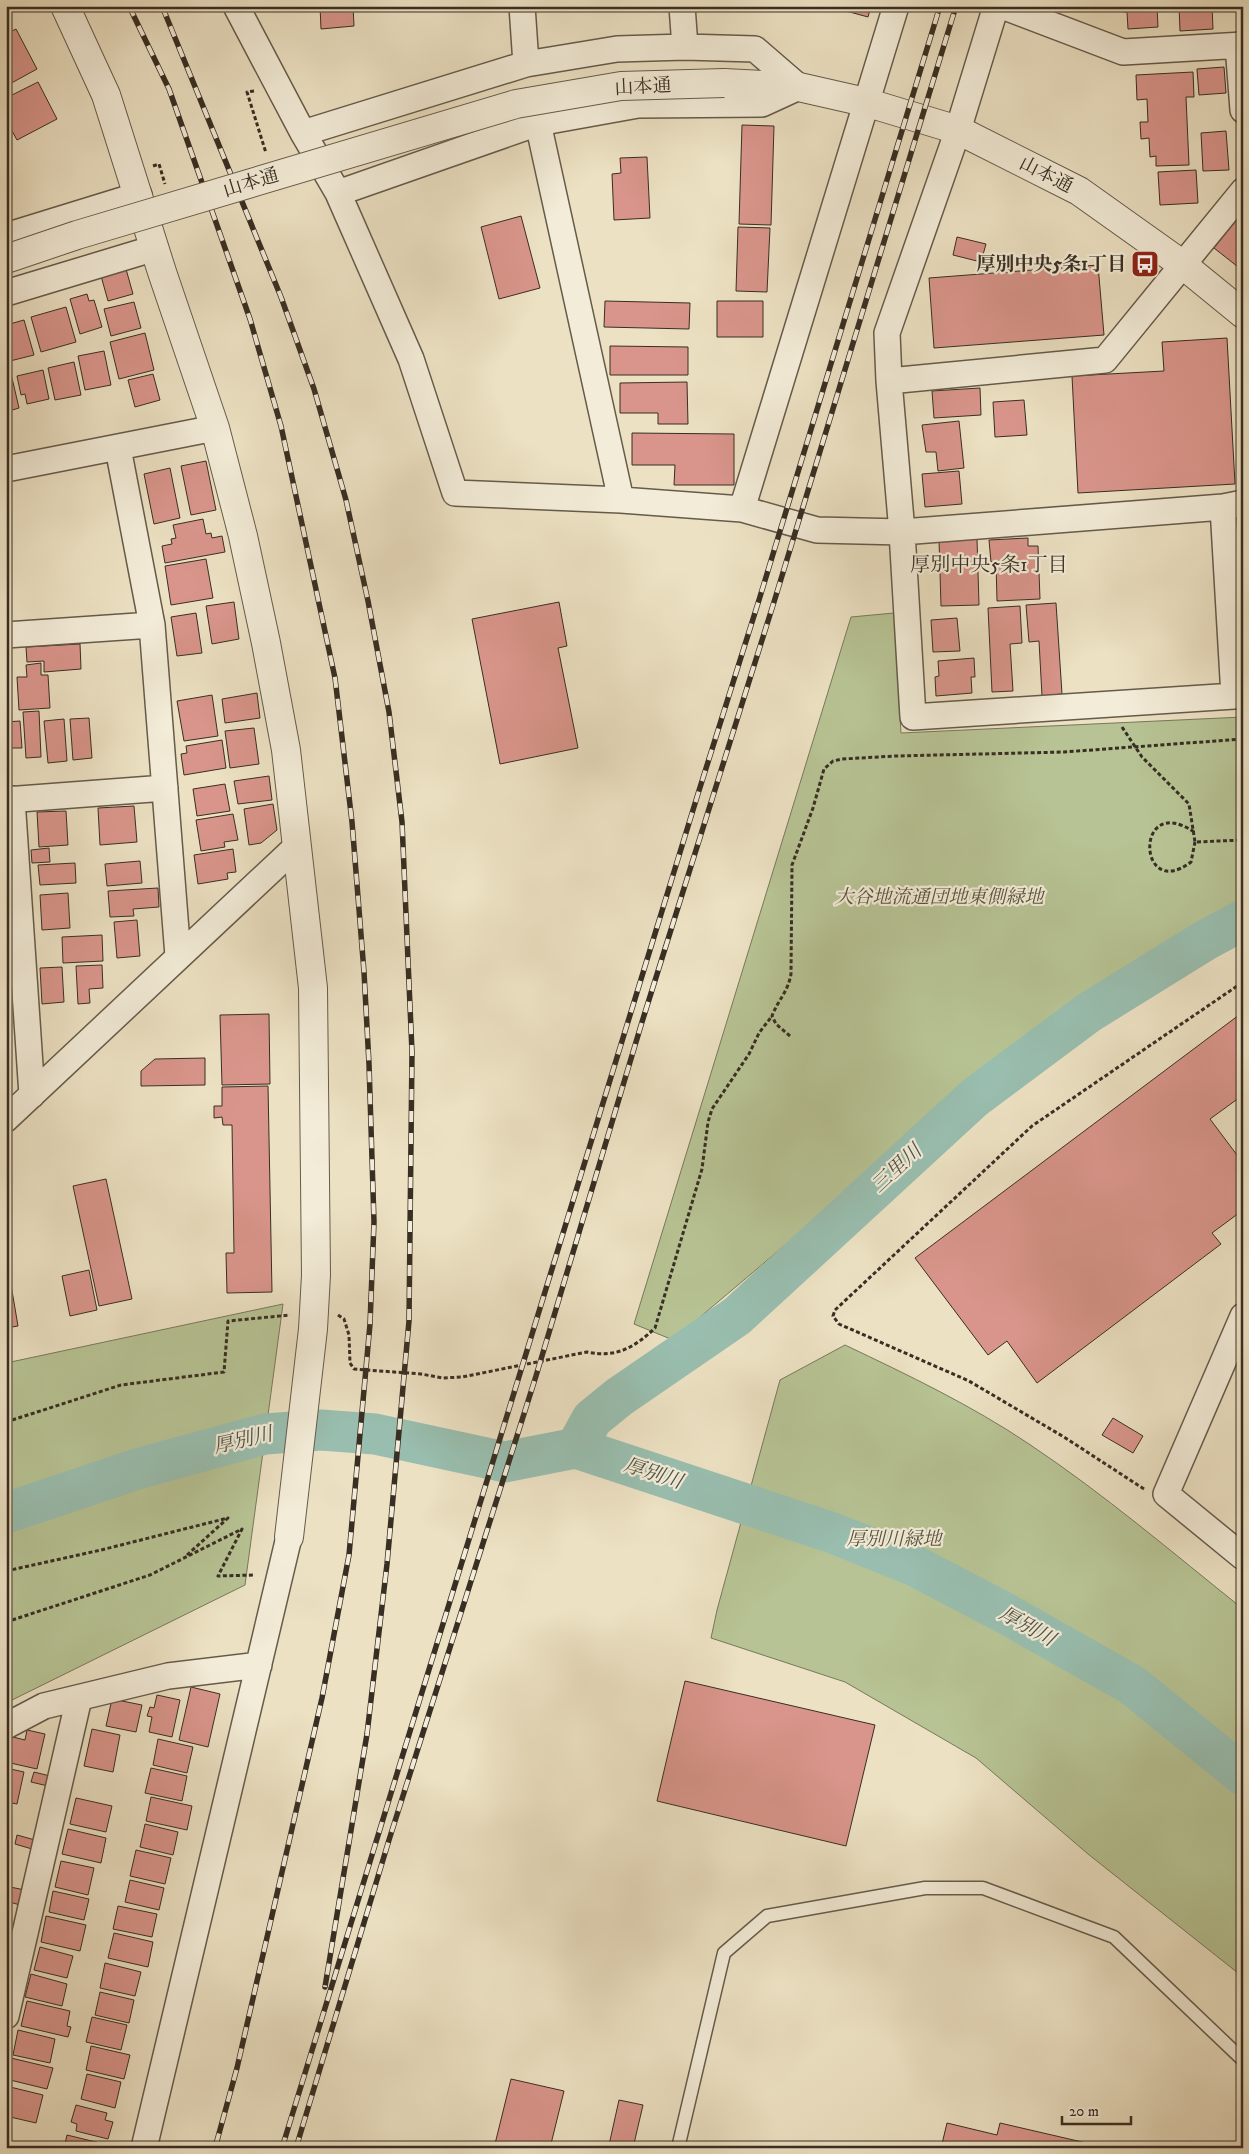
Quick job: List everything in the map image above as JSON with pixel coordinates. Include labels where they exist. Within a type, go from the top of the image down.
[{"type":"street","points":[[65,6],[106,95],[215,428],[243,536],[286,750],[313,988],[316,1276],[314,1321],[290,1537],[144,2148]]},
{"type":"street","points":[[236,6],[303,133],[338,193],[410,359],[455,493],[621,500],[742,509],[817,530],[902,532],[1233,505],[1234,696],[913,717],[902,532],[889,381],[887,333],[958,130],[996,6]]},
{"type":"street","points":[[522,6],[526,64]]},
{"type":"street","points":[[682,6],[684,46]]},
{"type":"street","points":[[742,509],[896,6]]},
{"type":"street","points":[[1002,6],[1123,52],[1240,45],[1243,110]]},
{"type":"street","points":[[303,133],[526,64],[617,50],[684,46],[755,49],[799,87],[762,104],[638,105],[538,123],[338,193]]},
{"type":"street","name":"山本通","points":[[6,259],[86,232],[516,104],[621,86],[724,83],[799,87],[866,102],[958,130],[1079,191],[1183,265],[1243,314]]},
{"type":"street","points":[[538,123],[621,500]]},
{"type":"street","points":[[889,381],[1106,360],[1243,191]]},
{"type":"street","points":[[6,236],[139,195]]},
{"type":"street","points":[[6,293],[155,248]]},
{"type":"street","points":[[6,469],[215,428]]},
{"type":"street","points":[[118,448],[152,625],[178,956]]},
{"type":"street","points":[[6,635],[152,625]]},
{"type":"street","points":[[32,1095],[9,799],[165,788]]},
{"type":"street","points":[[6,1120],[297,846]]},
{"type":"street","points":[[1243,1316],[1166,1494],[1243,1557]]},
{"type":"street","points":[[6,1726],[44,1706],[168,1676],[259,1665]]},
{"type":"street","points":[[6,2016],[79,1698]]},
{"type":"lane","points":[[678,2148],[724,1953],[767,1916],[925,1888],[983,1888],[1114,1938],[1243,2060]]},
{"type":"path","points":[[252,82],[256,90],[247,92],[268,160]]},
{"type":"path","points":[[1105,704],[1142,757],[1189,804],[1194,832],[1195,842],[1191,862],[1183,868],[1170,870],[1161,868],[1152,861],[1148,851],[1150,838],[1155,829],[1163,824],[1182,825],[1194,832]]},
{"type":"path","points":[[6,1422],[120,1385],[224,1372],[228,1321],[314,1321],[332,1312],[344,1318],[349,1335],[350,1363],[354,1369],[421,1374],[443,1378],[462,1377],[587,1352],[604,1356],[627,1348],[645,1338],[655,1328],[702,1170],[708,1122],[712,1109],[749,1054],[759,1033],[789,988],[791,974],[792,865],[824,769],[833,762],[842,759],[1064,752],[1243,739]]},
{"type":"path","points":[[1195,842],[1243,840]]},
{"type":"path","points":[[1166,1494],[1142,1489],[1064,1437],[969,1382],[839,1324],[832,1316],[835,1310],[1032,1126],[1243,982]]},
{"type":"path","points":[[772,1016],[776,1024],[790,1036]]},
{"type":"path","points":[[6,1571],[101,1550],[228,1518],[183,1558]]},
{"type":"path","points":[[6,1622],[150,1575],[242,1529],[218,1576],[280,1574]]},
{"type":"green space","name":"大谷地流通団地東側緑地","points":[[894,613],[901,733],[1243,717],[1243,902],[1176,936],[1045,1025],[673,1340],[634,1324],[851,617]]},
{"type":"green space","points":[[283,1304],[245,1585],[6,1703],[6,1363]]},
{"type":"green space","name":"厚別川緑地","points":[[845,1345],[962,1403],[1029,1444],[1111,1503],[1243,1609],[1243,1977],[1088,1854],[976,1758],[845,1682],[711,1638],[780,1380]]},
{"type":"building","points":[[320,6],[353,6],[354,26],[321,29]]},
{"type":"building","points":[[847,6],[871,6],[868,17],[846,11]]},
{"type":"building","points":[[1123,6],[1157,6],[1158,27],[1128,29],[1127,12],[1123,12]]},
{"type":"building","points":[[1179,6],[1212,6],[1213,29],[1180,31]]},
{"type":"building","points":[[16,29],[37,69],[6,86],[6,34]]},
{"type":"building","points":[[1224,67],[1226,93],[1199,95],[1197,69]]},
{"type":"building","points":[[1193,72],[1194,97],[1186,97],[1189,165],[1156,166],[1156,156],[1150,157],[1149,138],[1141,139],[1140,122],[1148,122],[1147,99],[1137,100],[1136,75]]},
{"type":"building","points":[[38,82],[57,119],[17,140],[6,120],[6,98]]},
{"type":"building","points":[[742,125],[774,126],[771,225],[739,224]]},
{"type":"building","points":[[1226,131],[1229,170],[1203,171],[1201,133]]},
{"type":"building","points":[[647,157],[650,218],[614,220],[612,174],[621,173],[620,158]]},
{"type":"building","points":[[1196,170],[1198,203],[1160,205],[1158,172]]},
{"type":"building","points":[[1243,212],[1243,269],[1242,270],[1214,248]]},
{"type":"building","points":[[521,216],[540,288],[499,299],[481,227]]},
{"type":"building","points":[[738,227],[770,228],[767,292],[736,291]]},
{"type":"building","points":[[957,237],[986,244],[981,262],[953,255]]},
{"type":"building","points":[[1098,265],[1104,335],[934,348],[929,278]]},
{"type":"building","points":[[126,269],[133,294],[108,301],[101,276]]},
{"type":"building","points":[[87,294],[89,301],[94,300],[102,327],[80,334],[70,299]]},
{"type":"building","points":[[605,301],[690,303],[689,329],[604,327]]},
{"type":"building","points":[[717,301],[763,301],[763,337],[717,337]]},
{"type":"building","points":[[134,302],[141,328],[111,336],[104,309]]},
{"type":"building","points":[[66,307],[76,342],[41,352],[31,317]]},
{"type":"building","points":[[24,320],[34,355],[6,362],[6,325]]},
{"type":"building","points":[[145,333],[154,370],[119,379],[110,342]]},
{"type":"building","points":[[1227,338],[1235,484],[1078,493],[1072,376],[1164,371],[1162,342]]},
{"type":"building","points":[[610,346],[688,347],[688,375],[610,375]]},
{"type":"building","points":[[104,351],[111,385],[85,390],[78,356]]},
{"type":"building","points":[[74,362],[81,395],[55,400],[48,368]]},
{"type":"building","points":[[43,370],[49,399],[27,404],[25,394],[21,395],[17,376]]},
{"type":"building","points":[[153,374],[160,400],[135,407],[128,380]]},
{"type":"building","points":[[12,378],[19,408],[6,412],[6,380]]},
{"type":"building","points":[[687,382],[688,424],[658,424],[658,413],[620,413],[620,383]]},
{"type":"building","points":[[980,388],[981,415],[934,418],[932,391]]},
{"type":"building","points":[[1024,400],[1027,435],[995,437],[993,402]]},
{"type":"building","points":[[959,421],[964,468],[938,471],[936,452],[926,452],[922,425]]},
{"type":"building","points":[[632,433],[734,434],[734,485],[674,485],[675,465],[632,465]]},
{"type":"building","points":[[206,461],[216,510],[191,515],[181,466]]},
{"type":"building","points":[[170,468],[180,518],[154,524],[144,474]]},
{"type":"building","points":[[959,471],[962,504],[925,507],[922,474]]},
{"type":"building","points":[[203,519],[206,534],[211,533],[212,538],[222,536],[225,552],[165,563],[162,546],[172,544],[171,539],[176,538],[173,525]]},
{"type":"building","points":[[1028,538],[1028,546],[1038,546],[1040,599],[997,601],[996,562],[991,562],[989,540]]},
{"type":"building","points":[[977,539],[979,605],[941,606],[939,540]]},
{"type":"building","points":[[206,559],[213,598],[171,605],[165,566]]},
{"type":"building","points":[[234,602],[239,639],[212,644],[206,606]]},
{"type":"building","points":[[559,602],[567,646],[558,648],[578,748],[500,764],[472,619]]},
{"type":"building","points":[[1056,603],[1062,694],[1042,696],[1039,641],[1029,642],[1026,605]]},
{"type":"building","points":[[1020,606],[1022,643],[1010,644],[1013,691],[992,692],[988,608]]},
{"type":"building","points":[[196,613],[202,653],[177,656],[171,617]]},
{"type":"building","points":[[957,618],[960,651],[933,652],[931,620]]},
{"type":"building","points":[[80,644],[81,669],[44,672],[44,661],[27,662],[26,647]]},
{"type":"building","points":[[974,658],[975,677],[971,677],[972,693],[936,696],[935,677],[939,676],[938,661]]},
{"type":"building","points":[[41,663],[41,675],[48,675],[50,708],[19,710],[17,677],[27,677],[26,665]]},
{"type":"building","points":[[257,693],[260,718],[225,723],[222,699]]},
{"type":"building","points":[[212,695],[218,736],[184,741],[177,701]]},
{"type":"building","points":[[39,711],[41,757],[26,758],[23,712]]},
{"type":"building","points":[[89,718],[92,758],[73,760],[70,719]]},
{"type":"building","points":[[64,719],[67,761],[48,763],[44,721]]},
{"type":"building","points":[[20,721],[22,748],[6,748],[6,722]]},
{"type":"building","points":[[254,728],[259,764],[230,768],[225,731]]},
{"type":"building","points":[[222,740],[226,768],[184,775],[181,754],[187,753],[186,746]]},
{"type":"building","points":[[269,776],[272,800],[238,804],[234,781]]},
{"type":"building","points":[[225,784],[230,811],[197,816],[193,789]]},
{"type":"building","points":[[273,804],[277,830],[261,843],[249,845],[244,809]]},
{"type":"building","points":[[134,806],[137,842],[100,845],[98,808]]},
{"type":"building","points":[[66,811],[68,845],[39,847],[37,812]]},
{"type":"building","points":[[233,814],[238,840],[224,842],[225,847],[201,851],[196,820]]},
{"type":"building","points":[[49,848],[50,862],[32,863],[31,850]]},
{"type":"building","points":[[233,849],[236,872],[227,873],[228,879],[198,884],[194,855]]},
{"type":"building","points":[[140,861],[142,883],[107,886],[105,864]]},
{"type":"building","points":[[75,863],[76,883],[40,885],[38,865]]},
{"type":"building","points":[[158,888],[159,907],[133,909],[134,916],[110,917],[108,891]]},
{"type":"building","points":[[68,893],[70,928],[42,930],[40,895]]},
{"type":"building","points":[[137,920],[140,956],[117,958],[114,922]]},
{"type":"building","points":[[102,935],[103,961],[63,963],[62,937]]},
{"type":"building","points":[[102,965],[103,988],[89,989],[90,1003],[78,1004],[76,966]]},
{"type":"building","points":[[62,967],[64,1002],[42,1004],[40,968]]},
{"type":"building","points":[[1243,1012],[1243,1095],[1210,1119],[1243,1163],[1243,1188],[1240,1190],[1243,1194],[1243,1210],[1212,1233],[1221,1244],[1037,1383],[1007,1341],[988,1355],[915,1258]]},
{"type":"building","points":[[269,1014],[270,1084],[222,1085],[220,1015]]},
{"type":"building","points":[[205,1058],[205,1085],[141,1086],[141,1071],[155,1059]]},
{"type":"building","points":[[268,1086],[272,1292],[227,1293],[226,1253],[234,1253],[232,1125],[223,1125],[222,1117],[214,1118],[214,1106],[222,1106],[222,1087]]},
{"type":"building","points":[[106,1179],[132,1299],[99,1306],[73,1186]]},
{"type":"building","points":[[6,1267],[8,1267],[18,1326],[6,1328]]},
{"type":"building","points":[[89,1270],[97,1310],[70,1316],[62,1276]]},
{"type":"building","points":[[1113,1418],[1143,1436],[1133,1453],[1102,1435]]},
{"type":"building","points":[[685,1681],[875,1725],[846,1846],[657,1801]]},
{"type":"building","points":[[191,1687],[220,1694],[208,1747],[179,1740]]},
{"type":"building","points":[[157,1695],[180,1700],[172,1737],[149,1732],[152,1717],[147,1716],[150,1707],[154,1708]]},
{"type":"building","points":[[112,1699],[142,1705],[136,1732],[106,1726]]},
{"type":"building","points":[[92,1729],[120,1735],[113,1772],[84,1766]]},
{"type":"building","points":[[27,1730],[45,1734],[37,1769],[6,1762],[9,1736],[25,1740]]},
{"type":"building","points":[[158,1739],[193,1747],[187,1773],[153,1765]]},
{"type":"building","points":[[6,1768],[24,1772],[17,1804],[6,1802]]},
{"type":"building","points":[[151,1768],[187,1776],[182,1801],[145,1793]]},
{"type":"building","points":[[34,1772],[50,1776],[48,1786],[31,1782]]},
{"type":"building","points":[[151,1797],[192,1806],[187,1830],[146,1821]]},
{"type":"building","points":[[76,1798],[112,1806],[106,1832],[70,1824]]},
{"type":"building","points":[[145,1824],[178,1832],[173,1855],[140,1847]]},
{"type":"building","points":[[68,1829],[106,1838],[101,1863],[62,1854]]},
{"type":"building","points":[[17,1835],[35,1840],[32,1849],[15,1844]]},
{"type":"building","points":[[136,1850],[171,1858],[165,1884],[130,1876]]},
{"type":"building","points":[[61,1861],[94,1868],[88,1895],[55,1887]]},
{"type":"building","points":[[130,1880],[164,1888],[159,1910],[125,1902]]},
{"type":"building","points":[[10,1887],[25,1890],[20,1905],[6,1901]]},
{"type":"building","points":[[53,1891],[89,1899],[84,1920],[49,1912]]},
{"type":"building","points":[[118,1906],[157,1914],[152,1937],[113,1929]]},
{"type":"building","points":[[46,1916],[86,1925],[80,1951],[41,1942]]},
{"type":"building","points":[[114,1933],[153,1942],[148,1967],[108,1958]]},
{"type":"building","points":[[40,1947],[73,1956],[67,1978],[34,1970]]},
{"type":"building","points":[[105,1963],[141,1972],[135,1996],[100,1988]]},
{"type":"building","points":[[31,1974],[67,1984],[62,2006],[25,1997]]},
{"type":"building","points":[[100,1992],[134,2000],[129,2023],[95,2015]]},
{"type":"building","points":[[27,2001],[70,2011],[67,2026],[71,2027],[68,2037],[21,2026]]},
{"type":"building","points":[[92,2017],[127,2025],[121,2050],[86,2042]]},
{"type":"building","points":[[18,2030],[55,2039],[50,2063],[13,2055]]},
{"type":"building","points":[[91,2046],[130,2055],[124,2079],[86,2070]]},
{"type":"building","points":[[11,2058],[53,2068],[47,2089],[6,2079]]},
{"type":"building","points":[[87,2074],[121,2082],[115,2108],[81,2099]]},
{"type":"building","points":[[511,2079],[564,2091],[550,2148],[494,2148]]},
{"type":"building","points":[[6,2086],[43,2095],[36,2123],[6,2116]]},
{"type":"building","points":[[619,2100],[643,2105],[633,2148],[609,2145]]},
{"type":"building","points":[[76,2105],[107,2113],[105,2120],[113,2122],[108,2139],[76,2131],[77,2124],[71,2122]]},
{"type":"building","points":[[947,2123],[997,2135],[1000,2123],[1108,2148],[941,2148]]},
{"type":"building","points":[[67,2135],[104,2144],[103,2148],[64,2148]]},
{"type":"waterway","name":"三里川","points":[[576,1448],[592,1419],[619,1397],[737,1316],[974,1098],[1088,1013],[1204,941],[1243,920]]},
{"type":"waterway","name":"厚別川","points":[[6,1513],[137,1469],[265,1434],[321,1430],[375,1434],[505,1462],[576,1448],[833,1533],[915,1566],[1003,1612],[1132,1685],[1243,1775]]},
{"type":"railway","points":[[129,6],[169,89],[250,319],[281,426],[335,678],[352,822],[369,1064],[374,1222],[370,1324],[349,1555],[322,1698],[237,2068],[215,2148]]},
{"type":"railway","points":[[162,6],[281,297],[314,389],[346,500],[368,601],[389,712],[402,822],[412,1052],[409,1321],[387,1564],[367,1734],[325,1987]]},
{"type":"railway","points":[[282,2148],[940,6]]},
{"type":"railway","points":[[296,2148],[389,1840],[536,1376],[642,1022],[774,602],[956,6]]},
{"type":"place","name":"厚別中央5条1丁目","points":[[1145,264]]},
{"type":"district","name":"厚別中央5条1丁目","points":[[989,565]]}]
